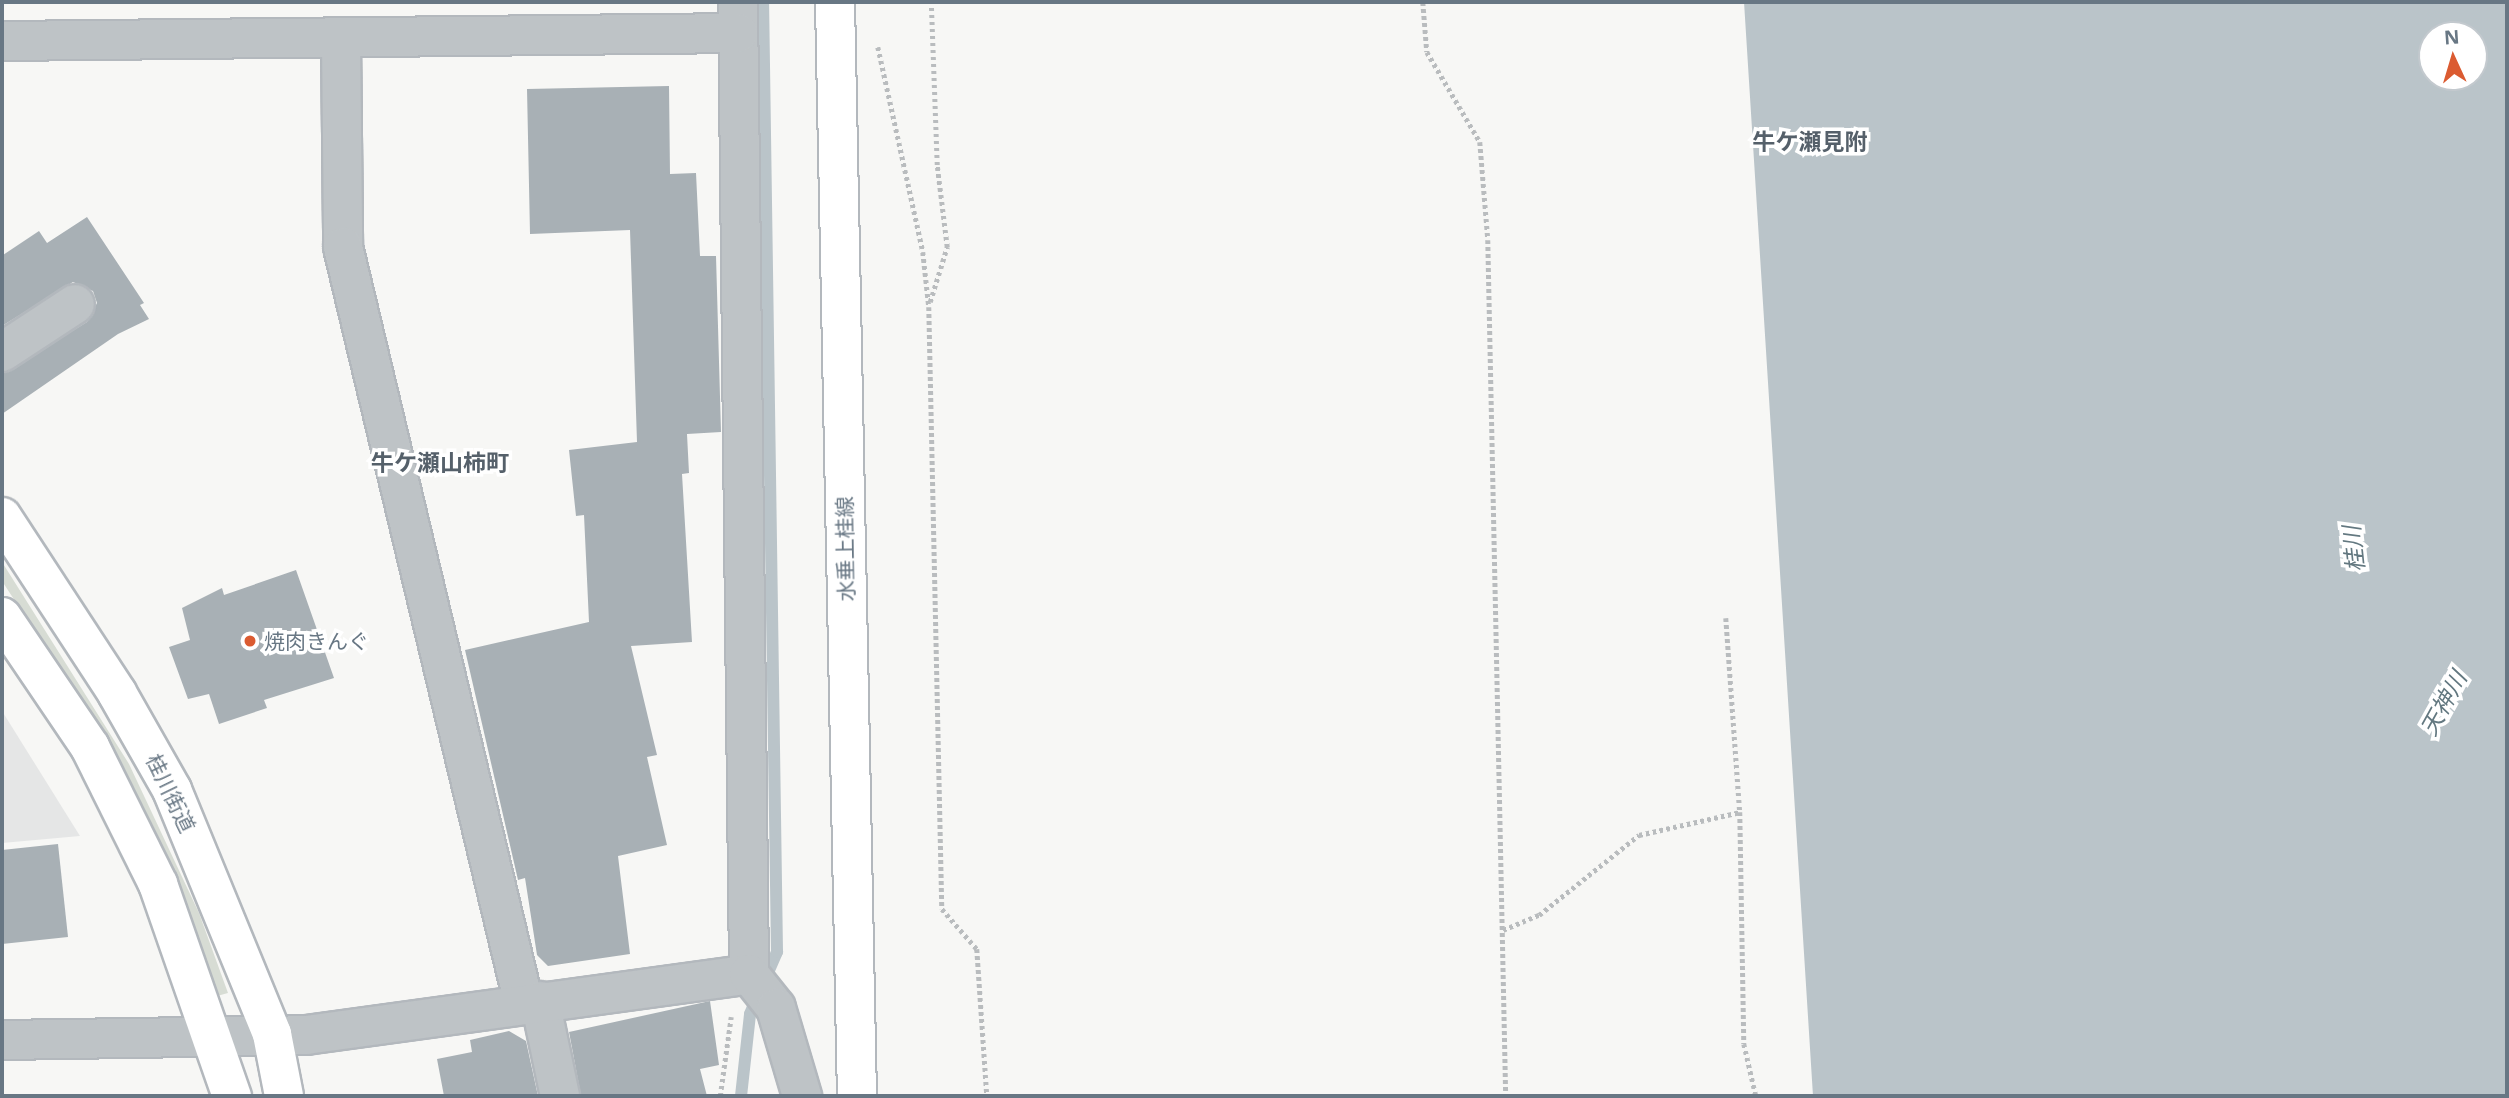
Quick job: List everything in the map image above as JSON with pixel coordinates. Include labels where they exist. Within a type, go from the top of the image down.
[{"type":"street","name":"水垂上桂線","points":[[835,2],[858,1096]]},
{"type":"street","points":[[2,41],[341,39],[738,17],[743,975],[776,1009],[802,1096]]},
{"type":"street","points":[[341,39],[343,247],[532,1003],[560,1096]]},
{"type":"street","points":[[2,352],[75,304]]},
{"type":"street","name":"桂川街道","points":[[2,517],[117,693],[172,790],[272,1034],[284,1096]]},
{"type":"street","points":[[2,617],[90,747],[125,815],[180,937],[232,1096]]},
{"type":"street","points":[[2,1040],[306,1035],[743,975]]},
{"type":"path","points":[[929,307],[947,247],[937,165],[931,2]]},
{"type":"path","points":[[1423,2],[1427,52],[1480,142],[1488,240],[1506,1096]]},
{"type":"path","points":[[876,37],[923,252],[929,307],[942,909],[977,949],[987,1096]]},
{"type":"path","points":[[1726,618],[1740,812],[1744,1044],[1756,1096]]},
{"type":"path","points":[[1503,930],[1539,915],[1639,835],[1740,812]]},
{"type":"path","points":[[720,1096],[732,1012],[743,975]]},
{"type":"shaded area","points":[[2,562],[129,764],[199,913],[228,993],[217,996],[153,834],[73,690],[2,581]]},
{"type":"shaded area","points":[[2,711],[80,836],[2,843]]},
{"type":"water","points":[[1744,2],[2507,2],[2507,1096],[1813,1096]]},
{"type":"building","points":[[669,86],[670,174],[696,173],[700,256],[716,256],[721,432],[687,434],[689,473],[682,474],[692,642],[631,646],[657,755],[647,757],[667,845],[618,856],[630,954],[548,966],[537,955],[525,878],[518,880],[465,650],[589,622],[584,515],[576,516],[569,450],[637,442],[630,230],[530,234],[527,89]]},
{"type":"building","points":[[87,217],[144,303],[140,305],[149,319],[118,334],[2,414],[2,374],[87,322],[97,303],[93,291],[73,282],[2,326],[3,255],[39,231],[47,243]]},
{"type":"building","points":[[296,570],[334,678],[264,700],[267,708],[219,724],[209,694],[188,699],[169,647],[190,640],[182,608],[222,588],[224,595]]},
{"type":"building","points":[[58,844],[68,937],[2,944],[2,850]]},
{"type":"building","points":[[710,1001],[719,1065],[700,1069],[707,1096],[581,1096],[569,1032]]},
{"type":"building","points":[[509,1031],[526,1041],[538,1096],[444,1096],[437,1059],[472,1052],[470,1040]]},
{"type":"waterway","points":[[741,1096],[750,1014],[777,952],[763,2]]},
{"type":"place","name":"焼肉きんぐ","points":[[250,641]]},
{"type":"district","name":"牛ケ瀬見附","points":[[1810,141]]},
{"type":"district","name":"牛ケ瀬山柿町","points":[[440,462]]},
{"type":"water label","name":"桂川","points":[[2353,549]]},
{"type":"water label","name":"天神川","points":[[2443,703]]}]
